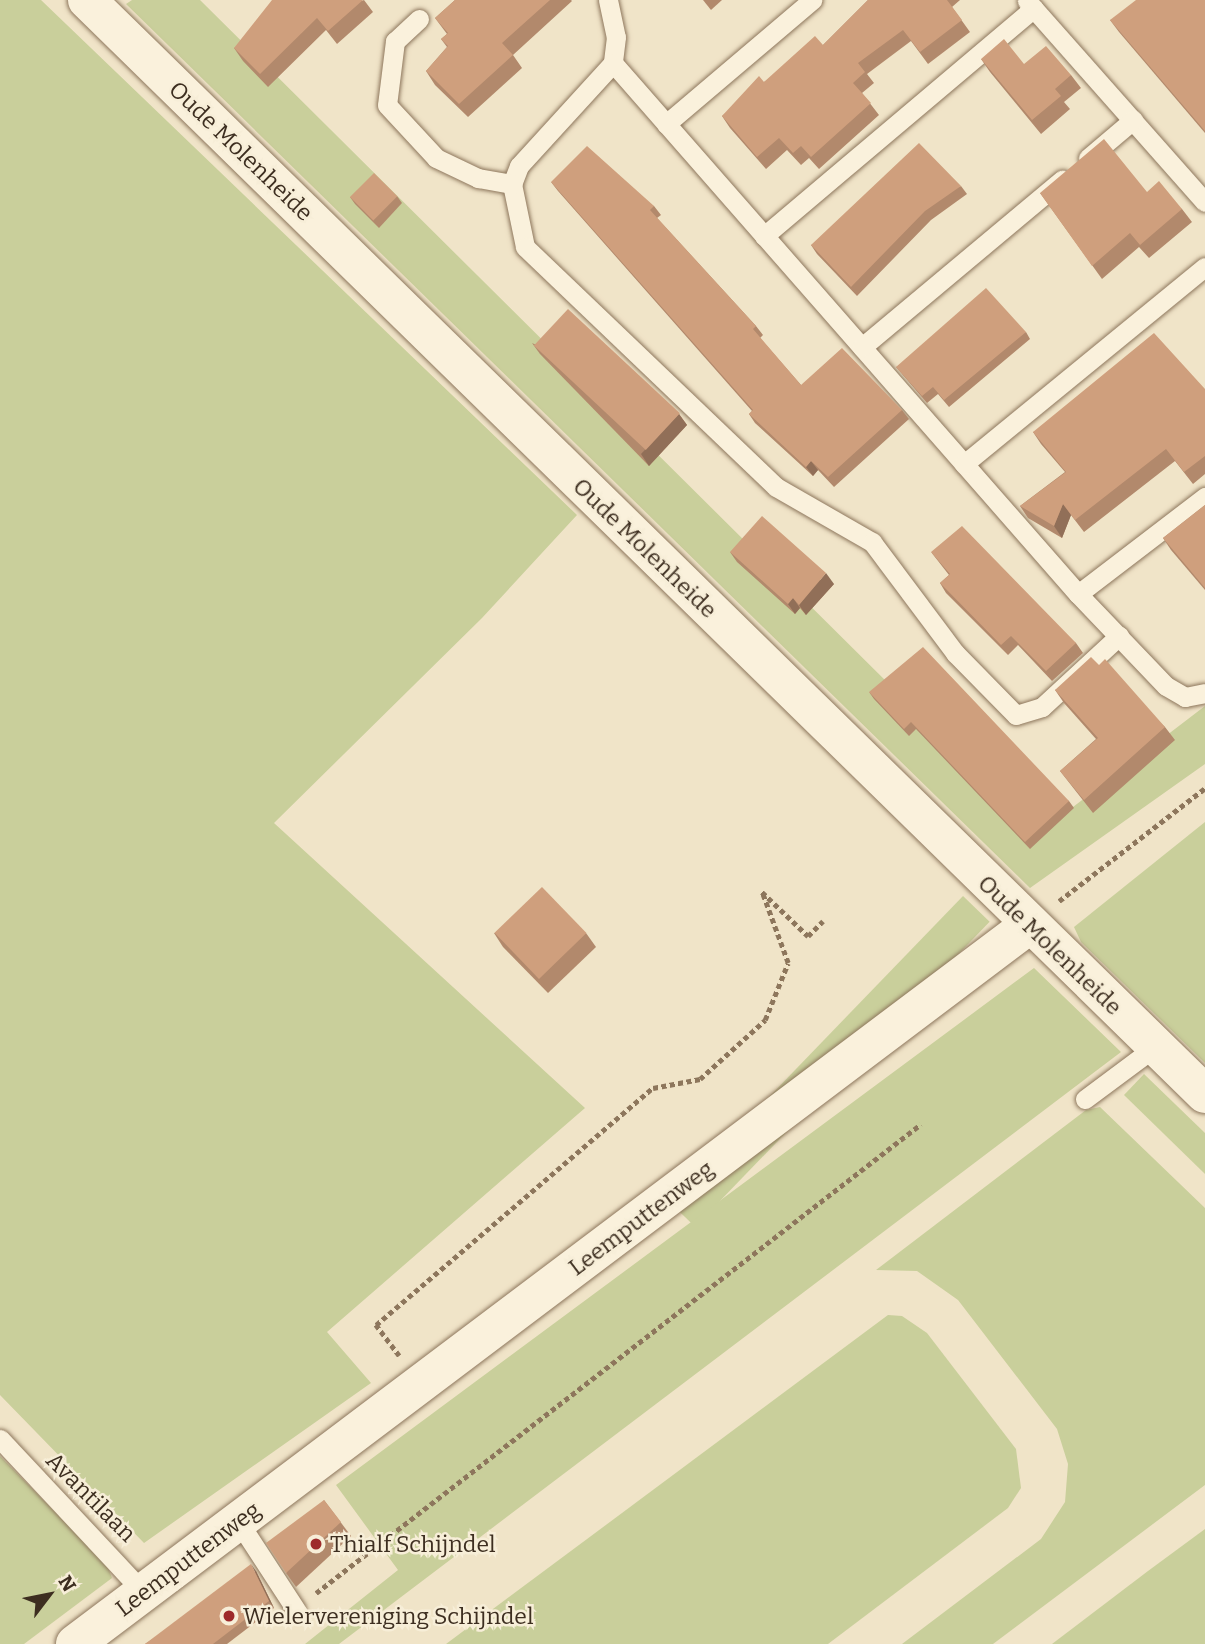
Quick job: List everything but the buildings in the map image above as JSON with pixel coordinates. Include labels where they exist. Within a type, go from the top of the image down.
[{"type":"street","name":"Oude Molenheide","points":[[87,0],[1029,925],[1205,1094]]},
{"type":"street","name":"Leemputtenweg","points":[[75,1644],[1029,925]]},
{"type":"lane","points":[[608,0],[616,37],[613,63],[519,166],[512,184],[525,247],[776,487],[872,542],[955,653],[1016,715],[1042,707],[1119,636]]},
{"type":"lane","points":[[666,124],[812,0]]},
{"type":"lane","points":[[764,236],[1030,4],[1205,202]]},
{"type":"lane","points":[[419,19],[395,41],[387,105],[436,158],[478,178],[512,184]]},
{"type":"lane","points":[[613,63],[1079,594],[1166,687],[1185,697],[1205,693]]},
{"type":"lane","points":[[862,347],[1133,121]]},
{"type":"lane","points":[[964,464],[1205,267]]},
{"type":"lane","points":[[1079,594],[1205,497]]},
{"type":"lane","points":[[1085,1099],[1156,1046]]},
{"type":"lane","name":"Avantilaan","points":[[0,1439],[144,1593]]},
{"type":"lane","points":[[238,1521],[296,1610]]},
{"type":"path","points":[[1029,925],[1205,789]]},
{"type":"path","points":[[420,1385],[376,1325],[653,1088],[700,1079],[765,1020],[788,963],[762,892],[808,936],[823,921]]},
{"type":"path","points":[[296,1610],[921,1124]]},
{"type":"green space","points":[[0,0],[41,0],[577,515],[482,618],[274,823],[585,1108],[327,1332],[371,1383],[144,1543],[0,1395]]},
{"type":"green space","points":[[132,0],[200,0],[1039,833],[1205,706],[1205,764],[1030,888],[126,4]]},
{"type":"green space","points":[[1205,822],[1205,1063],[1081,942],[1074,927]]},
{"type":"green space","points":[[963,896],[990,922],[695,1227],[668,1201]]},
{"type":"green space","points":[[1034,968],[1121,1052],[339,1644],[305,1644],[398,1570],[336,1485]]},
{"type":"green space","points":[[1144,1074],[1205,1133],[1205,1174],[1124,1095]]},
{"type":"green space","points":[[1100,1107],[1205,1208],[1205,1485],[993,1644],[902,1644],[1041,1539],[1065,1502],[1068,1464],[1057,1429],[958,1300],[917,1271],[876,1270],[1086,1110]]},
{"type":"green space","points":[[888,1315],[902,1316],[927,1333],[1016,1449],[1021,1488],[1008,1508],[828,1644],[446,1644]]},
{"type":"green space","points":[[0,1456],[107,1565],[112,1578],[24,1644],[0,1644]]},
{"type":"green space","points":[[1205,1529],[1205,1644],[1052,1644],[1148,1571]]},
{"type":"place","name":"Thialf Schijndel","points":[[316,1544]]},
{"type":"place","name":"Wielervereniging Schijndel","points":[[229,1616]]}]
